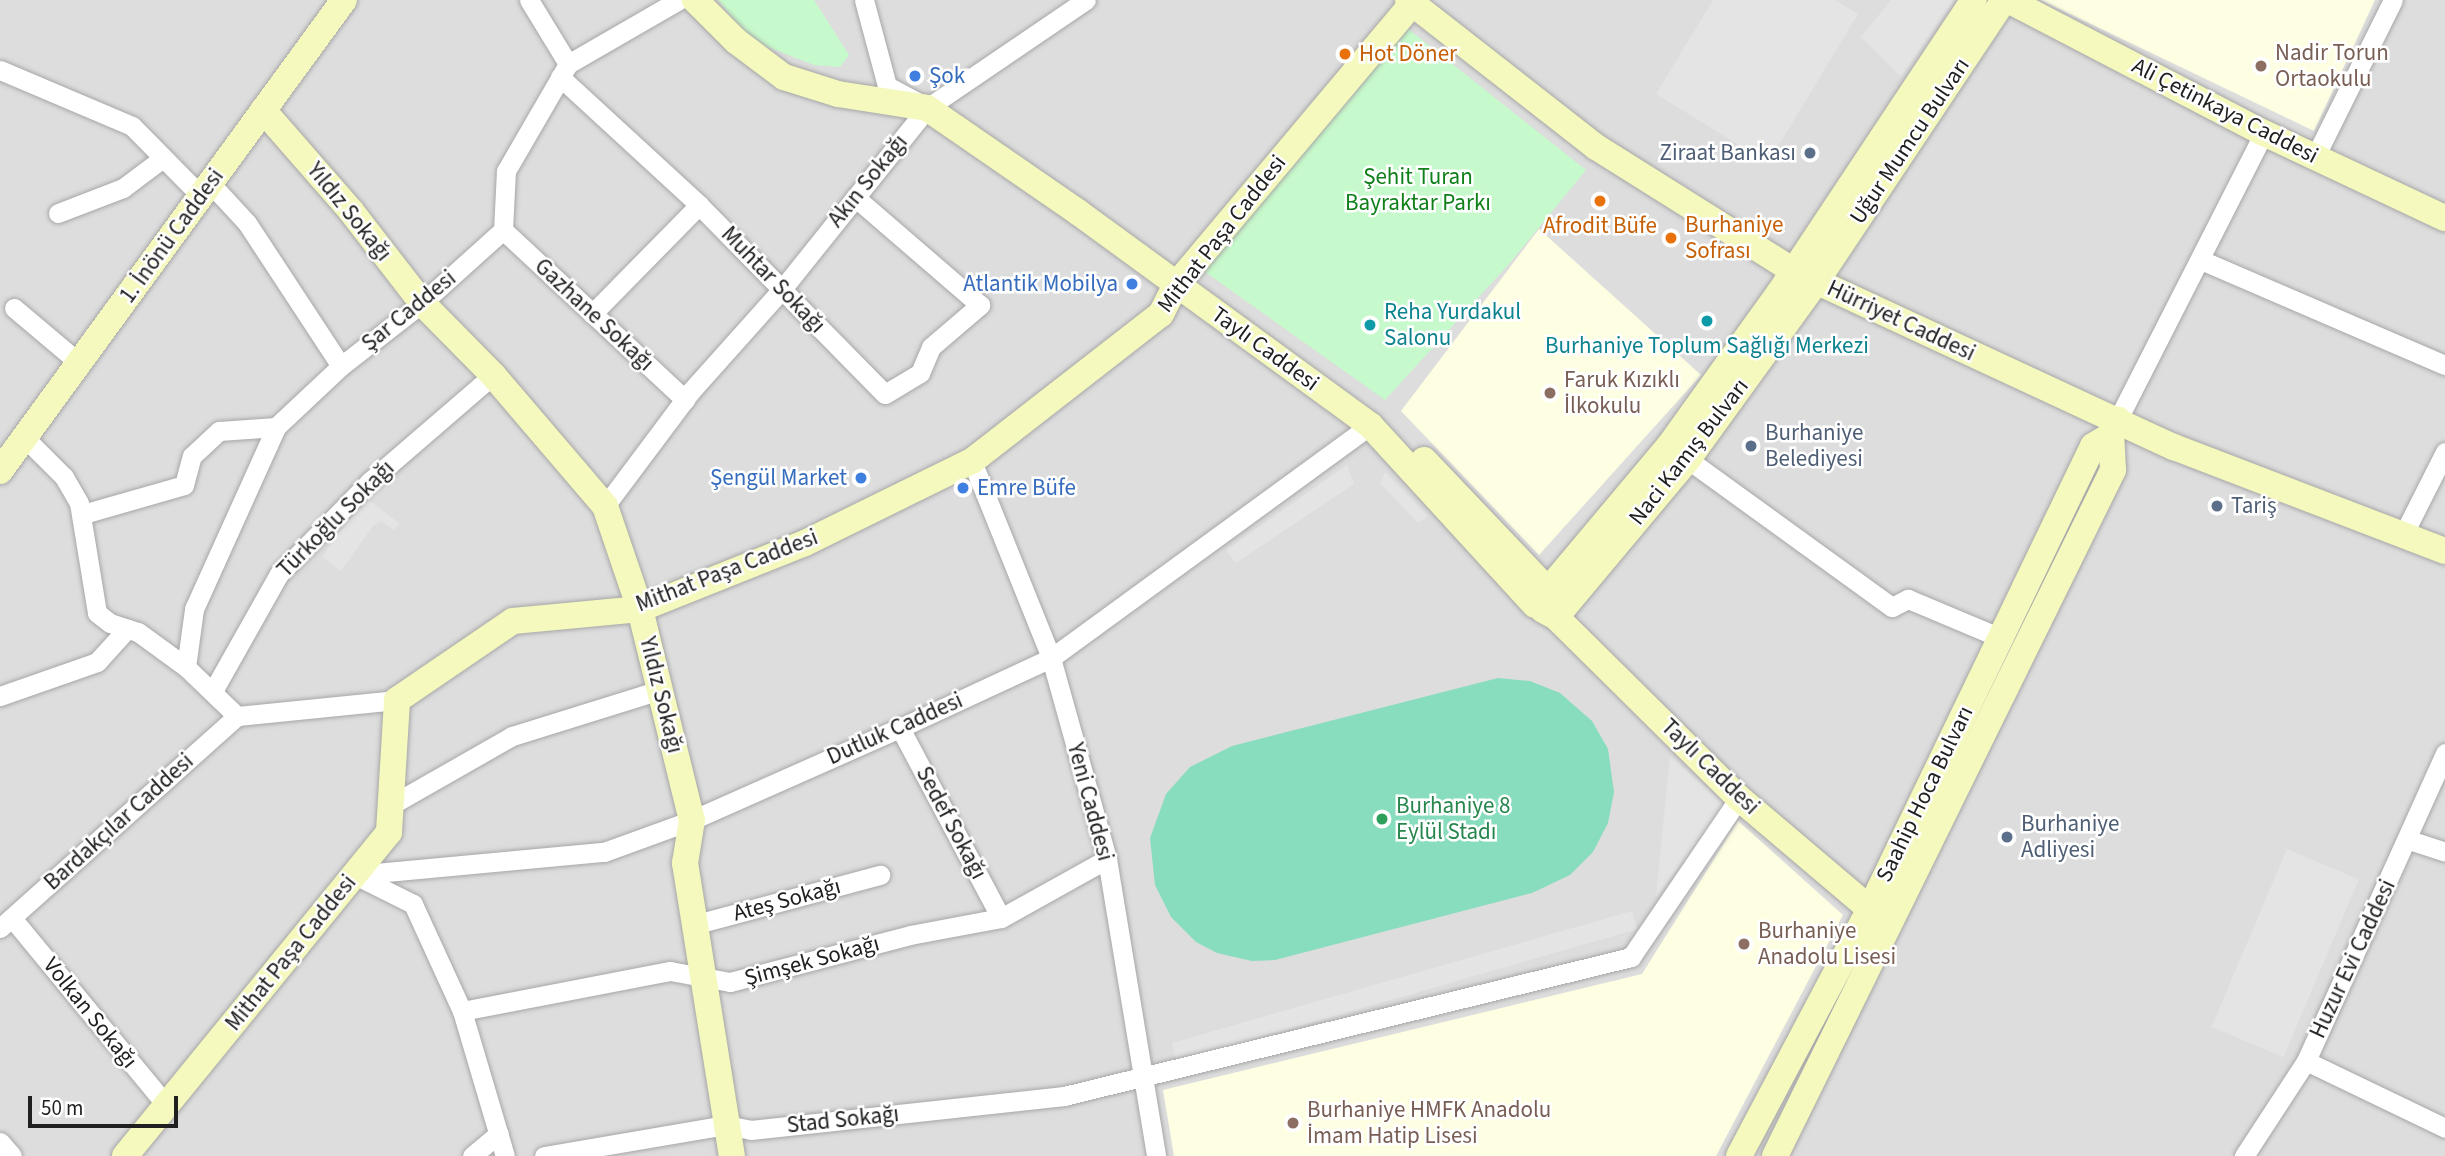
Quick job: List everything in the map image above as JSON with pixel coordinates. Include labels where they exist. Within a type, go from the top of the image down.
[{"type":"street","name":"1. İnönü Caddesi","points":[[0,471],[344,0]]},
{"type":"street","name":"Muhtar Sokağı","points":[[529,0],[564,71],[783,288],[885,394],[920,373],[931,347],[980,305],[855,197]]},
{"type":"street","points":[[503,230],[506,171],[564,71],[679,0]]},
{"type":"street","points":[[695,0],[736,41],[784,76],[838,94],[927,108]]},
{"type":"street","points":[[864,0],[887,86],[927,108]]},
{"type":"street","name":"Akın Sokağı","points":[[605,506],[685,400],[783,288],[927,108],[1086,0]]},
{"type":"street","name":"Uğur Mumcu Bulvarı","points":[[1805,276],[1973,0]]},
{"type":"street","name":"Uğur Mumcu Bulvarı","points":[[1805,276],[2006,0]]},
{"type":"street","name":"Ali Çetinkaya Caddesi","points":[[2006,0],[2264,133],[2445,218]]},
{"type":"street","points":[[2315,157],[2393,0]]},
{"type":"street","name":"Hürriyet Caddesi","points":[[1411,1],[1595,147],[1805,276],[2114,427],[2174,447],[2445,551]]},
{"type":"street","name":"Mithat Paşa Caddesi","points":[[125,1156],[168,1107],[389,832],[397,701],[513,621],[640,609],[805,543],[972,461],[1161,314],[1176,285],[1411,1]]},
{"type":"street","points":[[0,70],[132,126],[163,158],[247,223],[341,366]]},
{"type":"street","name":"Taylı Caddesi","points":[[927,108],[1370,425],[1409,445],[1546,604],[1739,798],[1870,909]]},
{"type":"street","name":"Yıldız Sokağı","points":[[263,110],[422,303],[494,375],[605,506],[640,609],[692,820],[685,863],[701,977],[732,1156]]},
{"type":"street","points":[[2114,427],[2264,133]]},
{"type":"street","points":[[58,213],[123,187],[163,158]]},
{"type":"street","points":[[592,314],[699,205]]},
{"type":"street","name":"Şar Caddesi","points":[[186,667],[194,609],[276,427],[341,366],[422,303],[503,230]]},
{"type":"street","name":"Gazhane Sokağı","points":[[503,230],[685,400]]},
{"type":"street","points":[[2201,260],[2445,365]]},
{"type":"street","name":"Naci Kamış Bulvarı","points":[[1546,604],[1679,452],[1805,276]]},
{"type":"street","points":[[14,309],[79,363]]},
{"type":"street","name":"Türkoğlu Sokağı","points":[[213,691],[279,574],[369,482],[494,375]]},
{"type":"street","name":"Dutluk Caddesi","points":[[354,875],[604,852],[692,820],[900,728],[1051,658],[1370,425]]},
{"type":"street","points":[[83,514],[184,485],[192,456],[219,430],[276,427]]},
{"type":"street","name":"Saahip Hoca Bulvarı","points":[[1740,1156],[1870,909],[2093,446],[2114,427]]},
{"type":"street","name":"Saahip Hoca Bulvarı","points":[[1775,1156],[2113,470],[2114,427]]},
{"type":"street","points":[[25,438],[64,477],[83,514],[97,613],[186,667],[237,716],[397,701]]},
{"type":"street","points":[[1679,452],[1892,607],[1908,599],[2001,638]]},
{"type":"street","points":[[2403,535],[2445,452]]},
{"type":"street","name":"Yeni Caddesi","points":[[972,461],[1051,658],[1107,859],[1156,1156]]},
{"type":"street","points":[[0,696],[97,662],[127,629]]},
{"type":"street","points":[[391,805],[512,736],[660,690]]},
{"type":"street","name":"Bardakçılar Caddesi","points":[[6,923],[237,716]]},
{"type":"street","name":"Sedef Sokağı","points":[[900,728],[1001,918]]},
{"type":"street","name":"Huzur Evi Caddesi","points":[[2244,1156],[2306,1061],[2409,840],[2445,753]]},
{"type":"street","name":"Stad Sokağı","points":[[544,1156],[726,1125],[751,1130],[1051,1098],[1143,1080],[1631,957],[1739,798]]},
{"type":"street","points":[[2409,840],[2445,852]]},
{"type":"street","name":"Şimşek Sokağı","points":[[462,1011],[670,971],[730,982],[910,935],[1001,918],[1107,859]]},
{"type":"street","points":[[354,875],[413,904],[462,1011],[505,1156]]},
{"type":"street","name":"Ateş Sokağı","points":[[694,925],[880,875]]},
{"type":"street","name":"Volkan Sokağı","points":[[6,923],[168,1107]]},
{"type":"street","points":[[2306,1061],[2445,1128]]},
{"type":"street","points":[[472,1156],[499,1133]]},
{"type":"street","points":[[0,1142],[12,1156]]},
{"type":"shaded area","points":[[0,0],[2445,0],[2445,1156],[0,1156]]},
{"type":"shaded area","points":[[1713,0],[1835,0],[1858,14],[1768,163],[1656,94]]},
{"type":"shaded area","points":[[1891,0],[1954,0],[1901,77],[1861,37]]},
{"type":"shaded area","name":"Nadir Torun Ortaokulu","points":[[2041,0],[2375,0],[2314,131]]},
{"type":"shaded area","name":"Faruk Kızıklı İlkokulu","points":[[1539,229],[1701,375],[1539,555],[1401,411]]},
{"type":"shaded area","points":[[1347,465],[1354,484],[1236,563],[1226,550]]},
{"type":"shaded area","points":[[1385,472],[1428,516],[1418,523],[1380,483]]},
{"type":"shaded area","points":[[366,498],[399,523],[394,530],[381,521],[373,526],[341,571],[322,557]]},
{"type":"shaded area","points":[[1670,756],[1726,805],[1656,897]]},
{"type":"shaded area","points":[[1738,821],[1843,915],[1716,1156],[1174,1156],[1163,1090],[1642,974]]},
{"type":"shaded area","points":[[2287,849],[2359,879],[2283,1057],[2212,1027]]},
{"type":"shaded area","points":[[1632,911],[1637,929],[1177,1061],[1172,1043]]},
{"type":"green space","points":[[718,0],[814,0],[849,55],[840,67],[814,65],[752,41]]},
{"type":"green space","name":"Şehit Turan Bayraktar Parkı","points":[[1402,24],[1586,170],[1509,264],[1385,400],[1201,269]]},
{"type":"green space","name":"Burhaniye 8 Eylül Stadı","points":[[1498,678],[1530,681],[1560,693],[1592,721],[1608,749],[1614,792],[1608,823],[1593,852],[1570,875],[1532,893],[1275,960],[1252,961],[1217,953],[1196,942],[1171,917],[1155,885],[1150,838],[1166,794],[1190,767],[1232,746]]},
{"type":"place","name":"Hot Döner","points":[[1345,54]]},
{"type":"place","name":"Nadir Torun Ortaokulu","points":[[2261,66]]},
{"type":"place","name":"Şok","points":[[915,76]]},
{"type":"place","name":"Ziraat Bankası","points":[[1810,153]]},
{"type":"place","name":"Afrodit Büfe","points":[[1600,201]]},
{"type":"place","name":"Burhaniye Sofrası","points":[[1671,238]]},
{"type":"place","name":"Atlantik Mobilya","points":[[1132,284]]},
{"type":"place","name":"Burhaniye Toplum Sağlığı Merkezi","points":[[1707,321]]},
{"type":"place","name":"Reha Yurdakul Salonu","points":[[1370,325]]},
{"type":"place","name":"Faruk Kızıklı İlkokulu","points":[[1550,393]]},
{"type":"place","name":"Burhaniye Belediyesi","points":[[1751,446]]},
{"type":"place","name":"Şengül Market","points":[[861,478]]},
{"type":"place","name":"Emre Büfe","points":[[963,488]]},
{"type":"place","name":"Tariş","points":[[2217,506]]},
{"type":"place","name":"Burhaniye 8 Eylül Stadı","points":[[1382,819]]},
{"type":"place","name":"Burhaniye Adliyesi","points":[[2007,837]]},
{"type":"place","name":"Burhaniye Anadolu Lisesi","points":[[1744,944]]},
{"type":"place","name":"Burhaniye HMFK Anadolu İmam Hatip Lisesi","points":[[1293,1123]]}]
